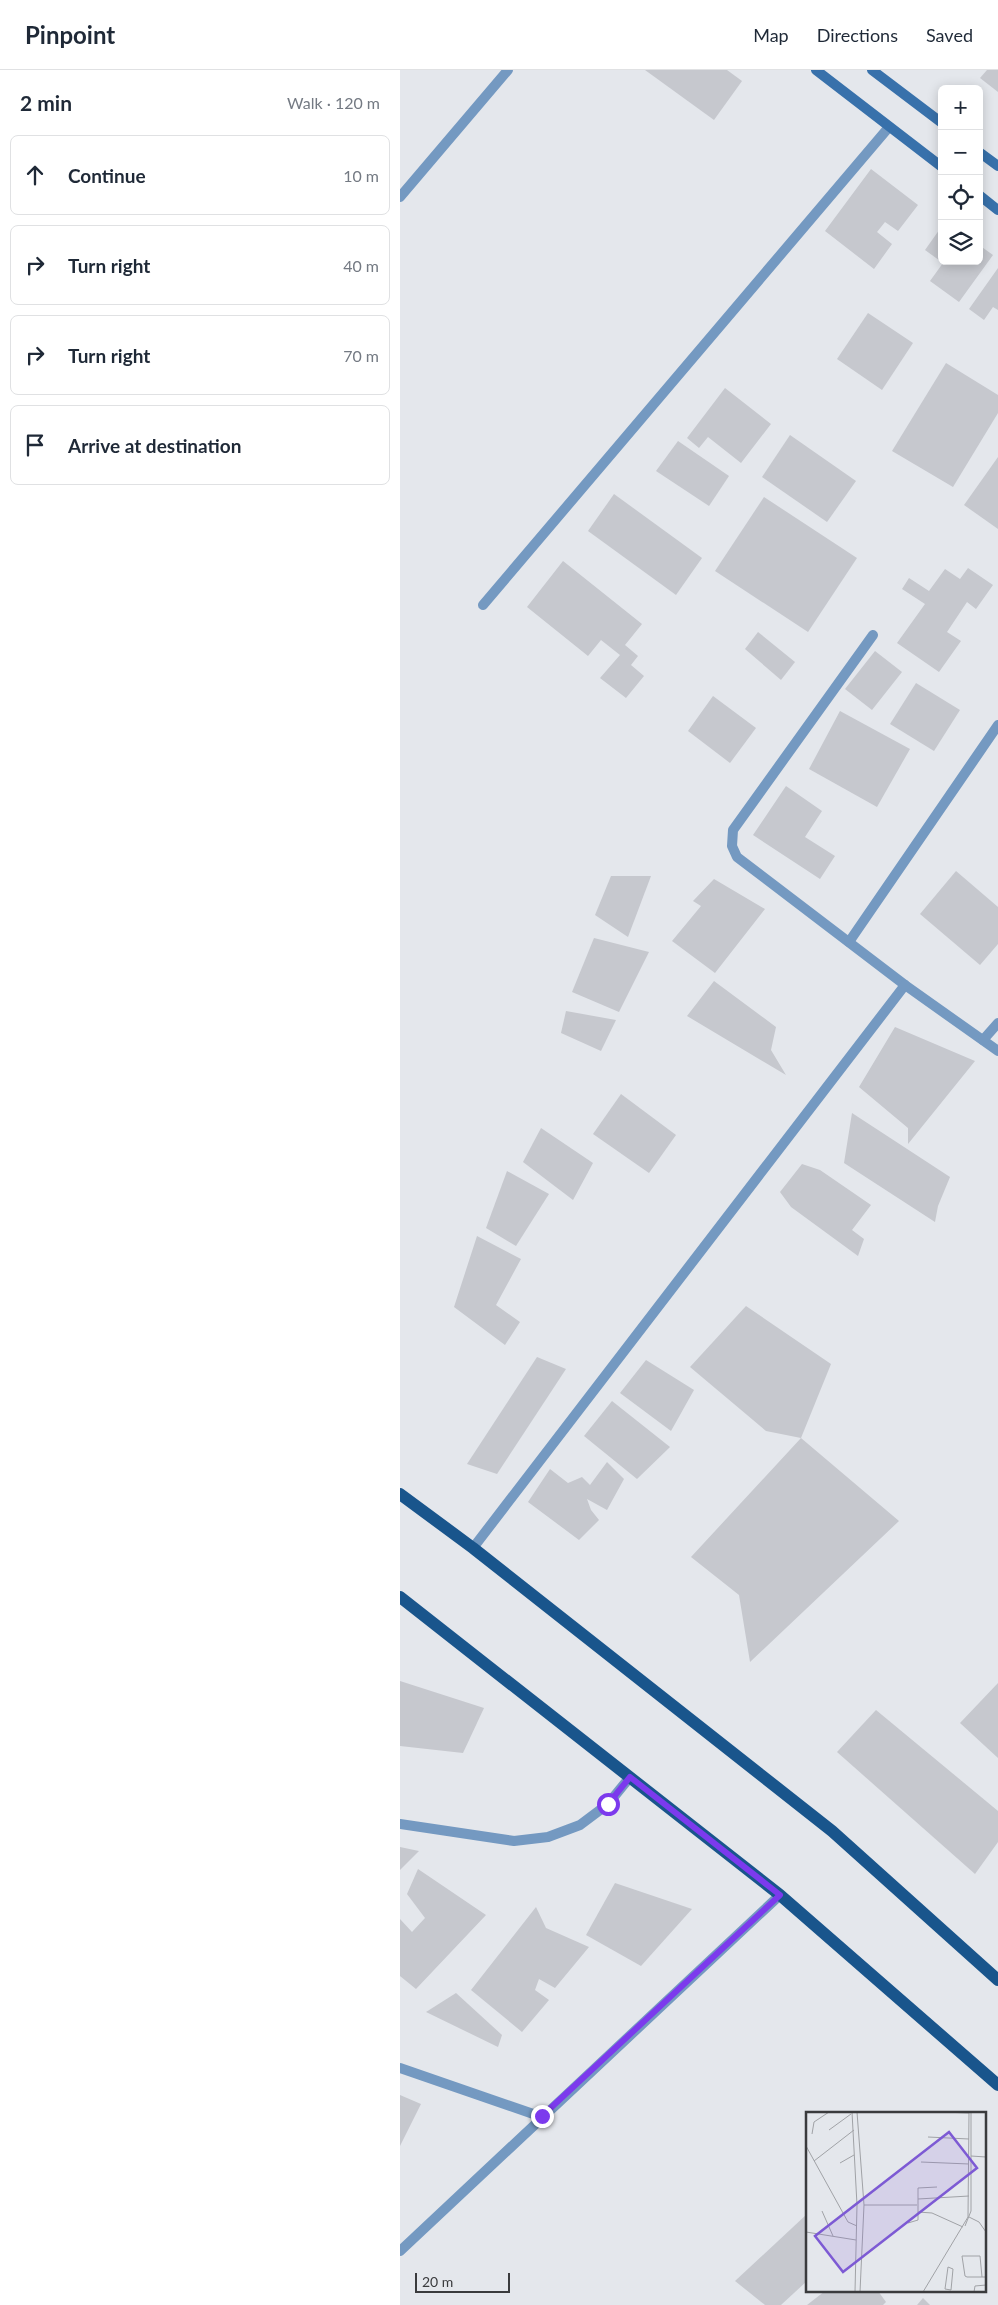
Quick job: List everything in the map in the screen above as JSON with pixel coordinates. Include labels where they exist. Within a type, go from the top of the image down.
[{"type":"main road","points":[[400,1494],[473,1548],[832,1831],[998,1980]]},
{"type":"main road","points":[[400,1597],[780,1895],[998,2085]]},
{"type":"street","points":[[400,196],[508,70]]},
{"type":"street","points":[[816,70],[938,164]]},
{"type":"street","points":[[872,70],[938,120]]},
{"type":"street","points":[[482,605],[889,127]]},
{"type":"street","points":[[983,155],[998,166]]},
{"type":"street","points":[[983,199],[998,210]]},
{"type":"street","points":[[873,635],[733,830],[732,846],[737,857],[905,985],[998,1051]]},
{"type":"street","points":[[849,942],[998,725]]},
{"type":"street","points":[[473,1548],[905,985]]},
{"type":"street","points":[[983,1040],[998,1023]]},
{"type":"street","points":[[400,1824],[514,1841],[548,1838],[580,1825],[608,1804],[630,1777]]},
{"type":"street","points":[[400,2251],[780,1895]]},
{"type":"street","points":[[400,2068],[542,2116]]},
{"type":"building","points":[[645,70],[727,70],[742,81],[714,120]]},
{"type":"building","points":[[987,70],[998,70],[998,92],[980,78]]},
{"type":"building","points":[[871,169],[918,205],[898,231],[885,222],[877,232],[892,244],[874,269],[825,231]]},
{"type":"building","points":[[938,232],[938,259],[925,250]]},
{"type":"building","points":[[983,248],[993,255],[959,302],[930,281],[942,265],[983,265]]},
{"type":"building","points":[[998,268],[998,310],[993,307],[984,320],[969,309]]},
{"type":"building","points":[[868,313],[913,343],[882,390],[837,359]]},
{"type":"building","points":[[946,363],[998,395],[998,413],[953,487],[892,451]]},
{"type":"building","points":[[725,388],[771,424],[741,463],[708,437],[699,448],[687,438]]},
{"type":"building","points":[[790,435],[856,481],[827,522],[762,477]]},
{"type":"building","points":[[678,441],[729,476],[709,506],[656,471]]},
{"type":"building","points":[[998,457],[998,529],[964,505]]},
{"type":"building","points":[[614,494],[702,558],[676,595],[588,531]]},
{"type":"building","points":[[764,497],[857,558],[808,632],[715,571]]},
{"type":"building","points":[[563,561],[642,624],[625,645],[638,656],[631,665],[644,676],[626,698],[600,678],[620,655],[601,640],[588,656],[527,607]]},
{"type":"building","points":[[968,568],[993,585],[976,609],[967,602],[947,632],[961,641],[939,672],[897,643],[925,604],[902,589],[909,578],[929,591],[945,569],[960,579]]},
{"type":"building","points":[[758,632],[795,662],[781,680],[745,649]]},
{"type":"building","points":[[875,651],[902,672],[872,710],[845,689]]},
{"type":"building","points":[[916,683],[960,710],[934,751],[890,724]]},
{"type":"building","points":[[713,696],[756,728],[730,763],[688,731]]},
{"type":"building","points":[[840,711],[910,749],[877,807],[809,769]]},
{"type":"building","points":[[786,786],[822,811],[805,837],[835,856],[820,879],[753,835]]},
{"type":"building","points":[[956,871],[998,907],[998,944],[980,965],[920,914]]},
{"type":"building","points":[[611,876],[651,876],[628,937],[595,915]]},
{"type":"building","points":[[714,879],[765,909],[715,973],[672,941],[701,906],[693,901]]},
{"type":"building","points":[[594,938],[649,952],[619,1012],[572,992]]},
{"type":"building","points":[[714,981],[776,1027],[771,1050],[786,1075],[687,1016]]},
{"type":"building","points":[[566,1011],[616,1020],[601,1051],[561,1033]]},
{"type":"building","points":[[895,1027],[975,1061],[908,1144],[908,1128],[859,1087]]},
{"type":"building","points":[[621,1094],[676,1135],[649,1173],[593,1134]]},
{"type":"building","points":[[852,1113],[950,1177],[938,1206],[935,1222],[844,1163]]},
{"type":"building","points":[[541,1128],[593,1163],[573,1200],[523,1162]]},
{"type":"building","points":[[802,1164],[820,1170],[871,1205],[852,1230],[864,1239],[858,1256],[791,1207],[780,1192]]},
{"type":"building","points":[[507,1171],[549,1194],[516,1246],[486,1228]]},
{"type":"building","points":[[477,1236],[521,1259],[496,1305],[520,1322],[505,1345],[454,1307]]},
{"type":"building","points":[[746,1306],[831,1364],[801,1438],[766,1431],[690,1367]]},
{"type":"building","points":[[537,1357],[566,1369],[497,1474],[467,1464]]},
{"type":"building","points":[[646,1360],[694,1390],[671,1431],[620,1393]]},
{"type":"building","points":[[612,1401],[670,1447],[637,1479],[584,1436]]},
{"type":"building","points":[[801,1438],[899,1521],[750,1662],[739,1595],[691,1557]]},
{"type":"building","points":[[607,1462],[624,1479],[607,1510],[587,1499],[591,1510],[599,1520],[579,1540],[528,1502],[550,1469],[568,1483],[582,1477],[590,1485]]},
{"type":"building","points":[[400,1681],[484,1708],[463,1753],[400,1746]]},
{"type":"building","points":[[998,1683],[998,1758],[960,1723]]},
{"type":"building","points":[[876,1710],[998,1811],[998,1842],[975,1874],[837,1752]]},
{"type":"building","points":[[400,1847],[419,1851],[400,1870]]},
{"type":"building","points":[[418,1869],[486,1915],[416,1989],[400,1976],[400,1919],[412,1932],[425,1918],[407,1894]]},
{"type":"building","points":[[615,1883],[692,1909],[641,1966],[586,1935]]},
{"type":"building","points":[[536,1907],[546,1928],[589,1947],[555,1988],[539,1979],[535,1990],[549,2000],[522,2032],[471,1990]]},
{"type":"building","points":[[456,1993],[502,2035],[498,2047],[426,2012]]},
{"type":"building","points":[[400,2095],[421,2104],[400,2146]]},
{"type":"building","points":[[806,2215],[806,2282],[781,2305],[765,2305],[735,2281]]},
{"type":"building","points":[[824,2292],[879,2292],[886,2302],[883,2305],[807,2305]]},
{"type":"building","points":[[923,2298],[930,2305],[917,2305]]},
{"type":"route","points":[[542,2116],[780,1895],[630,1777],[608,1804]]}]
